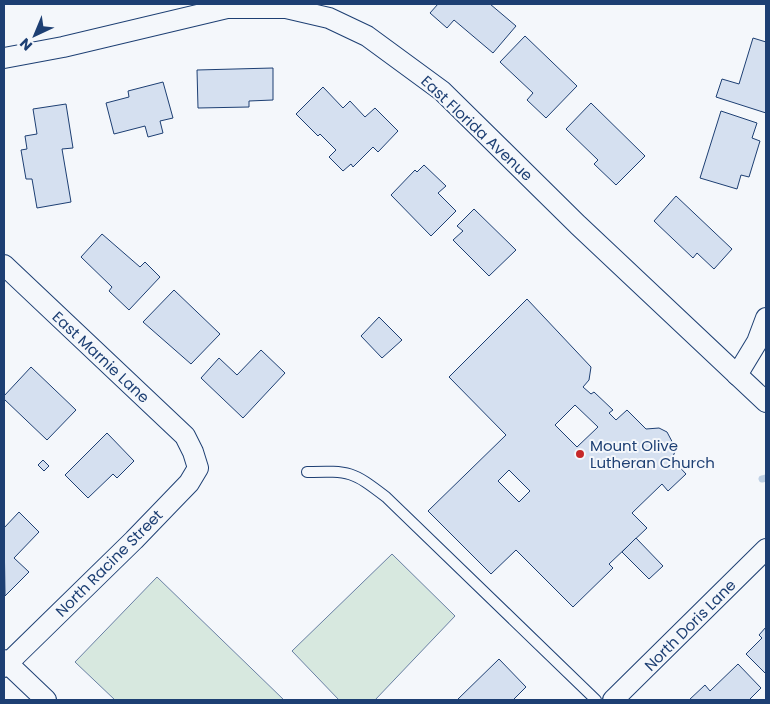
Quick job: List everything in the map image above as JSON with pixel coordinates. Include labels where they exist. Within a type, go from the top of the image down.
[{"type":"street","name":"East Florida Avenue","points":[[4,58],[63,47],[227,8],[286,8],[329,18],[367,36],[442,91],[578,225],[766,402]]},
{"type":"street","name":"East Marnie Lane","points":[[4,265],[185,436],[193,452]]},
{"type":"street","points":[[737,375],[757,342],[766,318]]},
{"type":"street","name":"North Racine Street","points":[[5,663],[134,540],[189,483],[198,468],[193,452]]},
{"type":"street","name":"North Doris Lane","points":[[613,700],[766,549]]},
{"type":"street","points":[[5,663],[46,700]]},
{"type":"lane","points":[[307,472],[342,471],[358,476],[386,497],[596,700]]},
{"type":"shaded area","points":[[392,554],[455,616],[375,700],[339,700],[292,651]]},
{"type":"shaded area","points":[[157,577],[284,700],[115,700],[75,662]]},
{"type":"building","points":[[438,4],[490,4],[516,26],[493,53],[454,20],[447,28],[430,13]]},
{"type":"building","points":[[525,36],[577,86],[546,118],[527,100],[533,93],[500,62]]},
{"type":"building","points":[[753,38],[766,42],[766,113],[716,97],[722,79],[739,84]]},
{"type":"building","points":[[273,68],[273,100],[249,101],[249,107],[198,108],[197,70]]},
{"type":"building","points":[[163,82],[173,118],[160,121],[163,133],[148,137],[145,126],[114,134],[106,103],[129,97],[128,91]]},
{"type":"building","points":[[323,87],[343,108],[350,101],[365,117],[375,108],[398,131],[378,152],[373,147],[353,167],[351,164],[343,171],[329,157],[336,150],[320,134],[318,136],[296,114]]},
{"type":"building","points":[[591,103],[645,156],[616,185],[594,164],[598,160],[566,129]]},
{"type":"building","points":[[66,104],[73,148],[62,149],[71,202],[37,208],[32,179],[26,179],[21,150],[27,149],[25,136],[37,134],[33,109]]},
{"type":"building","points":[[721,111],[757,123],[752,138],[760,141],[749,177],[741,175],[737,189],[700,178]]},
{"type":"building","points":[[424,165],[446,186],[438,193],[456,211],[431,236],[391,195],[415,170],[417,172]]},
{"type":"building","points":[[676,196],[732,249],[714,269],[697,253],[693,258],[654,221]]},
{"type":"building","points":[[474,209],[516,250],[489,276],[453,240],[463,231],[457,226]]},
{"type":"building","points":[[102,234],[140,267],[145,262],[160,277],[129,310],[109,291],[112,287],[81,257]]},
{"type":"building","points":[[174,290],[220,334],[191,364],[143,322]]},
{"type":"building","name":"Mount Olive Lutheran Church","points":[[527,299],[591,367],[589,380],[583,387],[591,394],[594,392],[613,410],[609,413],[616,420],[627,410],[646,429],[659,428],[667,432],[676,449],[672,459],[686,474],[668,491],[662,484],[632,513],[647,528],[609,564],[613,568],[573,607],[516,550],[491,574],[428,511],[506,435],[449,377]],"holes":[[[575,405],[598,427],[577,447],[555,425]],[[509,470],[530,491],[519,502],[498,481]]]},
{"type":"building","points":[[379,317],[402,340],[382,358],[361,336]]},
{"type":"building","points":[[261,350],[285,373],[243,418],[201,378],[219,358],[237,375]]},
{"type":"building","points":[[31,367],[76,410],[47,440],[4,399],[4,396]]},
{"type":"building","points":[[107,433],[134,461],[117,478],[113,474],[88,498],[65,475]]},
{"type":"building","points":[[43,460],[49,466],[44,471],[38,465]]},
{"type":"building","points":[[19,512],[39,532],[14,558],[29,572],[5,596],[4,528]]},
{"type":"building","points":[[636,538],[663,566],[649,579],[622,552]]},
{"type":"building","points":[[766,627],[765,673],[746,654],[762,638],[759,635]]},
{"type":"building","points":[[499,659],[526,687],[513,700],[457,700]]},
{"type":"building","points":[[738,664],[761,688],[749,700],[689,700],[705,685],[710,691]]},
{"type":"waterway","points":[[762,479],[766,478]]},
{"type":"place","name":"Mount Olive Lutheran Church","points":[[580,454]]}]
